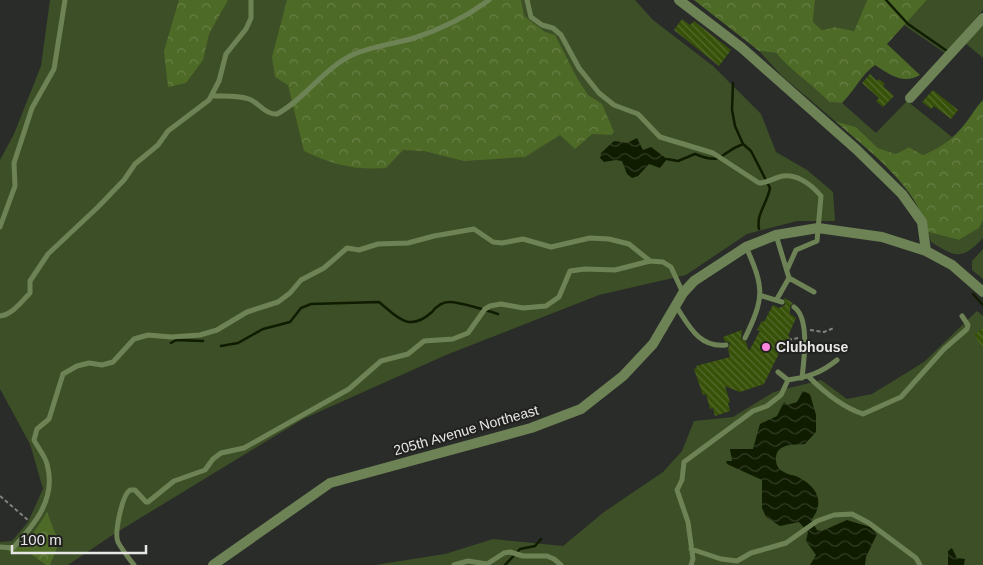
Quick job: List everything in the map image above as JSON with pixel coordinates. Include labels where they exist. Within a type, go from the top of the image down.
[{"type":"street","points":[[679,0],[742,48],[856,149],[902,194],[922,222],[926,251]]},
{"type":"street","points":[[910,98],[983,18]]},
{"type":"street","name":"205th Avenue Northeast","points":[[213,565],[330,483],[531,428],[581,409],[623,376],[653,344],[683,293],[694,281],[746,247],[776,235],[818,228],[882,237],[926,251],[960,270],[983,292]]},
{"type":"lane","points":[[0,227],[15,186],[14,164],[32,108],[54,69],[65,0]]},
{"type":"lane","points":[[0,316],[4,316],[16,308],[30,293],[30,281],[48,254],[104,200],[168,131],[196,111],[212,96],[226,54],[246,29],[251,18],[251,0]]},
{"type":"lane","points":[[212,96],[244,97],[251,99],[268,112],[277,114],[286,109],[329,71],[352,56],[440,28],[467,16],[489,0]]},
{"type":"lane","points":[[527,0],[531,17],[542,25],[553,28],[561,35],[579,68],[599,93],[614,105],[638,114],[660,137],[691,145],[721,158],[759,183],[765,183],[779,176],[794,176],[816,189],[821,196],[817,242],[796,250],[787,270]]},
{"type":"lane","points":[[0,547],[13,548],[33,527],[43,511],[48,492],[47,463],[34,440],[37,429],[48,419],[52,412],[57,387],[63,374],[76,366],[90,362],[102,364],[113,362],[134,339],[148,335],[172,337],[200,335],[218,330],[247,312],[278,302],[290,293],[301,280],[324,268],[347,248],[359,250],[378,244],[408,243],[461,230],[474,229],[493,242],[502,243],[523,239],[551,247],[590,238],[609,239],[629,244],[650,261]]},
{"type":"lane","points":[[762,296],[779,300],[789,278],[776,235]]},
{"type":"lane","points":[[745,338],[757,315],[762,296],[755,265],[746,247]]},
{"type":"lane","points":[[134,565],[118,542],[117,535],[126,493],[135,490],[148,502],[174,481],[205,470],[213,458],[221,453],[244,448],[349,390],[381,361],[408,354],[424,341],[453,339],[468,333],[477,324],[483,311],[502,304],[523,308],[546,306],[559,297],[570,271],[585,269],[615,270],[650,261],[663,262],[671,267],[683,293]]},
{"type":"lane","points":[[789,278],[814,292]]},
{"type":"lane","points":[[676,306],[704,341],[711,345],[726,345]]},
{"type":"lane","points":[[794,307],[802,316],[804,333],[802,378]]},
{"type":"lane","points":[[809,377],[825,392],[850,410],[863,414],[901,398],[944,349],[967,329],[968,325],[962,316]]},
{"type":"lane","points":[[778,372],[788,380],[809,377],[824,371],[837,360]]},
{"type":"lane","points":[[691,565],[688,522],[677,490],[682,480],[684,462],[753,411],[767,406],[781,395],[788,380]]},
{"type":"lane","points":[[691,549],[737,562],[751,552],[786,543],[803,529],[817,521],[834,515],[852,514],[870,523],[916,558],[920,565]]},
{"type":"lane","points":[[454,565],[468,561],[487,564],[504,553],[510,552],[518,555],[546,556],[554,559],[561,565]]},
{"type":"path","points":[[804,333],[808,330],[824,332],[834,328]]},
{"type":"path","points":[[0,496],[24,515],[33,527]]},
{"type":"shaded area","points":[[50,0],[635,0],[653,20],[713,66],[761,114],[776,152],[807,170],[833,192],[835,221],[797,221],[747,234],[686,275],[599,295],[446,355],[303,419],[114,534],[68,565],[0,565],[0,542],[12,541],[28,522],[43,489],[30,444],[0,389],[0,160],[14,134],[41,66]]},
{"type":"shaded area","points":[[815,0],[867,0],[854,31],[835,27],[822,30],[813,22]]},
{"type":"shaded area","points":[[927,0],[983,0],[983,10],[945,53],[904,25]]},
{"type":"shaded area","points":[[983,21],[983,58],[964,42]]},
{"type":"shaded area","points":[[759,51],[776,53],[829,102],[842,103],[876,133],[907,101],[952,137],[938,150],[923,155],[909,147],[896,154],[878,148],[856,127],[835,121],[782,76]]},
{"type":"shaded area","points":[[983,221],[983,238],[969,250],[958,254],[947,251],[931,242],[928,232],[959,240],[979,228]]},
{"type":"shaded area","points":[[983,249],[983,279],[972,270],[972,261]]},
{"type":"shaded area","points":[[977,311],[983,316],[983,565],[375,565],[445,554],[493,539],[563,546],[604,512],[663,472],[682,451],[694,421],[733,417],[774,392],[821,380],[847,399],[872,394],[924,362]]},
{"type":"green space","points":[[179,0],[228,0],[209,34],[203,60],[186,83],[168,87],[164,51]]},
{"type":"green space","points":[[287,0],[521,0],[524,16],[545,32],[555,35],[588,95],[602,104],[614,132],[611,135],[592,134],[575,149],[560,135],[525,157],[464,161],[424,151],[403,150],[386,168],[374,168],[344,166],[315,156],[304,151],[288,85],[275,77],[272,57]]},
{"type":"green space","points":[[694,0],[815,0],[813,22],[822,30],[835,27],[854,31],[867,0],[927,0],[887,44],[920,75],[914,78],[902,79],[891,75],[875,65],[866,73],[842,103],[829,102],[776,53],[759,51]]},
{"type":"green space","points":[[983,100],[983,221],[979,228],[959,240],[928,232],[922,215],[903,185],[877,158],[835,121],[856,127],[878,148],[896,154],[909,147],[923,155],[940,147],[955,135]]},
{"type":"green space","points":[[47,512],[59,543],[50,565],[46,565],[31,554],[7,551],[26,541]]},
{"type":"water","points":[[637,138],[643,150],[651,147],[667,159],[660,168],[649,164],[638,176],[632,178],[627,174],[622,161],[604,162],[600,158],[601,153],[614,141],[627,143]]},
{"type":"water","points":[[803,391],[810,394],[816,415],[816,432],[805,444],[786,446],[779,450],[776,460],[777,464],[779,469],[805,481],[815,491],[818,508],[811,520],[817,530],[822,531],[847,520],[870,527],[877,534],[866,557],[865,565],[810,565],[816,555],[806,541],[808,532],[799,522],[780,526],[766,517],[762,508],[762,480],[727,464],[726,461],[732,461],[730,449],[753,449],[760,424],[777,416],[784,402],[787,405],[797,402]]},
{"type":"water","points":[[952,548],[957,558],[965,559],[964,565],[948,565],[948,551]]},
{"type":"building","points":[[682,19],[690,25],[694,21],[731,50],[719,66],[674,30]]},
{"type":"building","points":[[870,74],[877,81],[879,79],[885,84],[883,86],[894,96],[883,107],[876,101],[879,98],[862,83]]},
{"type":"building","points":[[933,90],[958,110],[951,119],[934,106],[931,109],[922,102]]},
{"type":"building","name":"Clubhouse","points":[[784,298],[793,303],[790,306],[790,314],[796,318],[788,336],[790,337],[786,344],[784,343],[764,384],[740,392],[725,386],[730,402],[728,403],[730,411],[715,416],[713,408],[710,409],[706,394],[703,395],[694,369],[697,368],[696,366],[730,357],[728,349],[730,343],[725,341],[723,337],[742,330],[741,339],[746,342],[749,351],[760,331],[757,330],[762,321],[764,322],[773,305],[779,308],[785,305]]},
{"type":"building","points":[[983,328],[983,348],[974,335]]},
{"type":"waterway","points":[[886,0],[908,24],[947,51]]},
{"type":"waterway","points":[[733,83],[732,110],[735,126],[743,144],[751,151],[770,188],[760,214],[759,229]]},
{"type":"waterway","points":[[667,159],[678,161],[695,154],[712,159],[721,157],[743,144]]},
{"type":"waterway","points":[[973,294],[983,305]]},
{"type":"waterway","points":[[221,346],[238,343],[263,329],[290,322],[301,308],[311,304],[379,302],[398,317],[410,322],[424,318],[439,305],[446,302],[453,302],[498,314]]},
{"type":"waterway","points":[[171,343],[176,340],[203,341]]},
{"type":"waterway","points":[[505,565],[520,549],[535,546],[541,539]]},
{"type":"place","name":"Clubhouse","points":[[766,347]]}]
